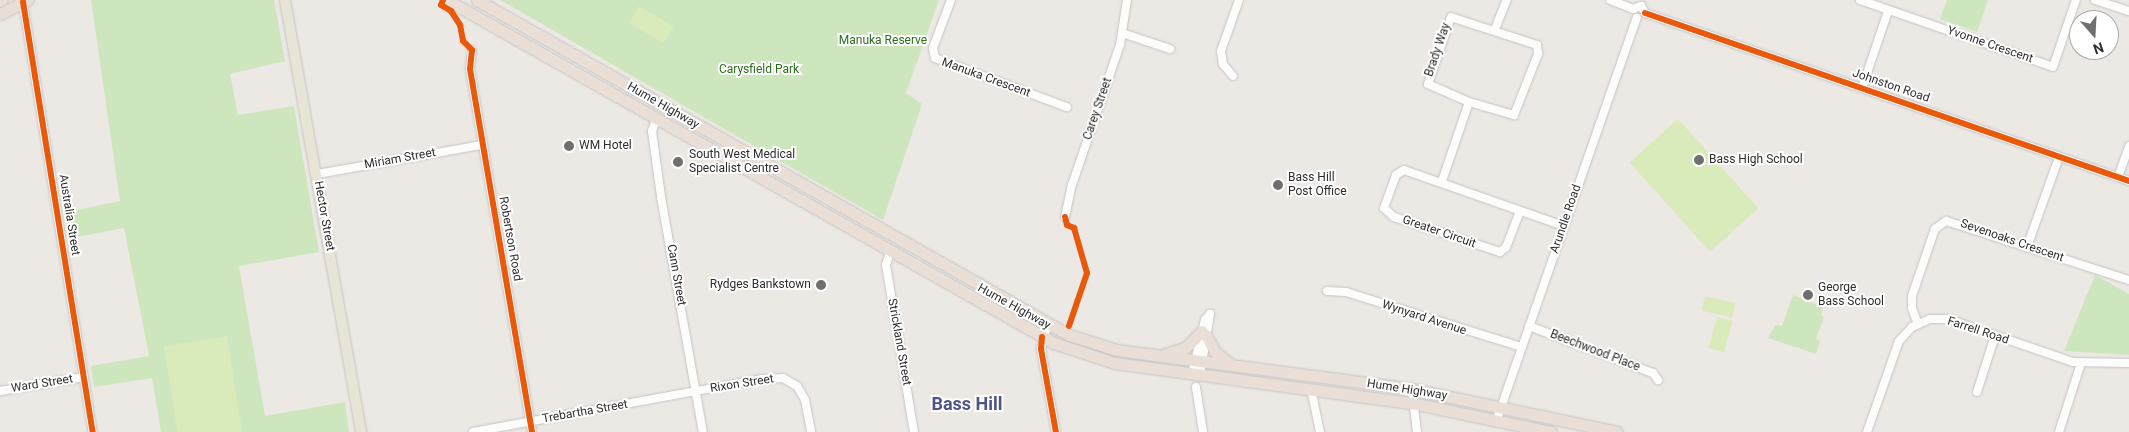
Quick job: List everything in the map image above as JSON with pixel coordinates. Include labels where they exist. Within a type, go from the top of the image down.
[{"type":"highway","name":"Hume Highway","points":[[447,0],[1042,338],[1115,363],[1311,388],[1617,432]]},
{"type":"highway","name":"Hume Highway","points":[[477,0],[1048,326],[1095,344],[1161,356],[1412,389],[1498,414],[1551,432]]},
{"type":"highway","points":[[0,14],[25,1]]},
{"type":"highway","points":[[1161,356],[1185,348],[1204,333],[1215,352],[1230,364]]},
{"type":"main road","name":"Hector Street","points":[[285,0],[361,432]]},
{"type":"street","name":"Manuka Crescent","points":[[951,0],[933,48],[935,58],[1067,107]]},
{"type":"street","name":"Carey Street","points":[[1065,217],[1072,184],[1122,33],[1127,0]]},
{"type":"street","points":[[1233,76],[1222,64],[1221,51],[1239,0]]},
{"type":"street","points":[[1442,182],[1469,102],[1509,116],[1518,111],[1539,49],[1534,42],[1495,29],[1507,0]]},
{"type":"street","points":[[1610,0],[1632,8],[1632,14],[1637,18],[1645,13]]},
{"type":"street","name":"Yvonne Crescent","points":[[1860,0],[2053,67],[2076,0]]},
{"type":"street","points":[[2095,0],[2129,11]]},
{"type":"street","name":"Australia Street","points":[[25,1],[93,432]]},
{"type":"street","name":"Johnston Road","points":[[1632,8],[1641,6],[1645,13],[2129,181]]},
{"type":"street","points":[[1862,88],[1888,10]]},
{"type":"street","name":"Brady Way","points":[[1469,102],[1428,84],[1447,21],[1456,16],[1495,29]]},
{"type":"street","name":"Arundle Road","points":[[1498,414],[1637,18]]},
{"type":"street","points":[[1122,33],[1170,49]]},
{"type":"street","name":"Robertson Road","points":[[472,50],[470,69],[532,432]]},
{"type":"street","name":"Cann Street","points":[[656,119],[652,130],[654,147],[703,432]]},
{"type":"street","name":"Miriam Street","points":[[317,174],[482,145]]},
{"type":"street","points":[[2118,177],[2129,146]]},
{"type":"street","points":[[2028,247],[2059,156]]},
{"type":"street","name":"Greater Circuit","points":[[1520,211],[1506,247],[1500,252],[1386,212],[1384,208],[1399,172],[1404,170],[1564,226]]},
{"type":"street","name":"Sevenoaks Crescent","points":[[1918,324],[1912,300],[1939,224],[1953,220],[2129,280]]},
{"type":"street","name":"Strickland Street","points":[[890,252],[886,265],[914,432]]},
{"type":"street","name":"Wynyard Avenue","points":[[1327,291],[1346,292],[1521,347]]},
{"type":"street","name":"Farrell Road","points":[[1918,324],[1930,320],[1948,319],[2081,363],[2129,363]]},
{"type":"street","points":[[1867,432],[1896,348],[1903,335],[1918,324]]},
{"type":"street","points":[[1048,326],[1042,338],[1041,348],[1056,432]]},
{"type":"street","name":"Beechwood Place","points":[[1529,326],[1652,373],[1658,380]]},
{"type":"street","points":[[1196,374],[1204,333]]},
{"type":"street","points":[[1977,392],[1995,336]]},
{"type":"street","points":[[2059,432],[2081,363]]},
{"type":"street","name":"Ward Street","points":[[0,390],[84,377]]},
{"type":"street","name":"Rixon Street","points":[[697,392],[762,379],[783,378],[797,386],[806,400],[811,432]]},
{"type":"street","points":[[1196,387],[1203,432]]},
{"type":"street","points":[[1311,388],[1320,432]]},
{"type":"street","points":[[1412,389],[1412,403],[1417,432]]},
{"type":"street","name":"Trebartha Street","points":[[473,432],[697,392]]},
{"type":"green space","points":[[91,0],[274,0],[285,61],[230,74],[238,115],[294,106],[319,252],[239,266],[265,416],[345,402],[349,432],[161,432],[152,378],[94,387],[91,366],[149,356],[124,228],[71,238],[67,212],[120,201]]},
{"type":"green space","name":"Carysfield Park","points":[[500,0],[939,0],[906,93],[922,104],[883,220]]},
{"type":"green space","points":[[1947,0],[1988,0],[1977,32],[1940,19]]},
{"type":"green space","points":[[639,6],[674,26],[664,43],[629,23]]},
{"type":"green space","points":[[1678,119],[1758,208],[1710,252],[1630,162]]},
{"type":"green space","points":[[2095,275],[2129,294],[2129,355],[2064,351]]},
{"type":"green space","points":[[1793,295],[1823,307],[1821,316],[1824,317],[1816,339],[1820,341],[1816,354],[1768,338],[1775,325],[1782,326]]},
{"type":"green space","points":[[1705,296],[1735,303],[1732,318],[1702,311]]},
{"type":"green space","points":[[1717,317],[1732,321],[1724,352],[1709,348]]},
{"type":"green space","points":[[227,336],[242,432],[177,432],[164,346]]},
{"type":"cycle path","points":[[443,0],[441,5],[451,11],[460,25],[463,41],[472,50],[470,69],[532,432]]},
{"type":"cycle path","points":[[23,2],[93,432]]},
{"type":"cycle path","points":[[1645,13],[2129,181]]},
{"type":"cycle path","points":[[1065,217],[1067,225],[1074,228],[1087,273],[1069,326]]},
{"type":"cycle path","points":[[1042,337],[1041,349],[1056,432]]},
{"type":"place","name":"WM Hotel","points":[[569,146]]},
{"type":"place","name":"Bass High School","points":[[1699,160]]},
{"type":"place","name":"South West Medical Specialist Centre","points":[[678,162]]},
{"type":"place","name":"Bass Hill Post Office","points":[[1278,185]]},
{"type":"place","name":"Rydges Bankstown","points":[[821,285]]},
{"type":"place","name":"George Bass School","points":[[1808,295]]},
{"type":"district","name":"Bass Hill","points":[[967,404]]},
{"type":"park label","name":"Manuka Reserve","points":[[883,41]]}]
